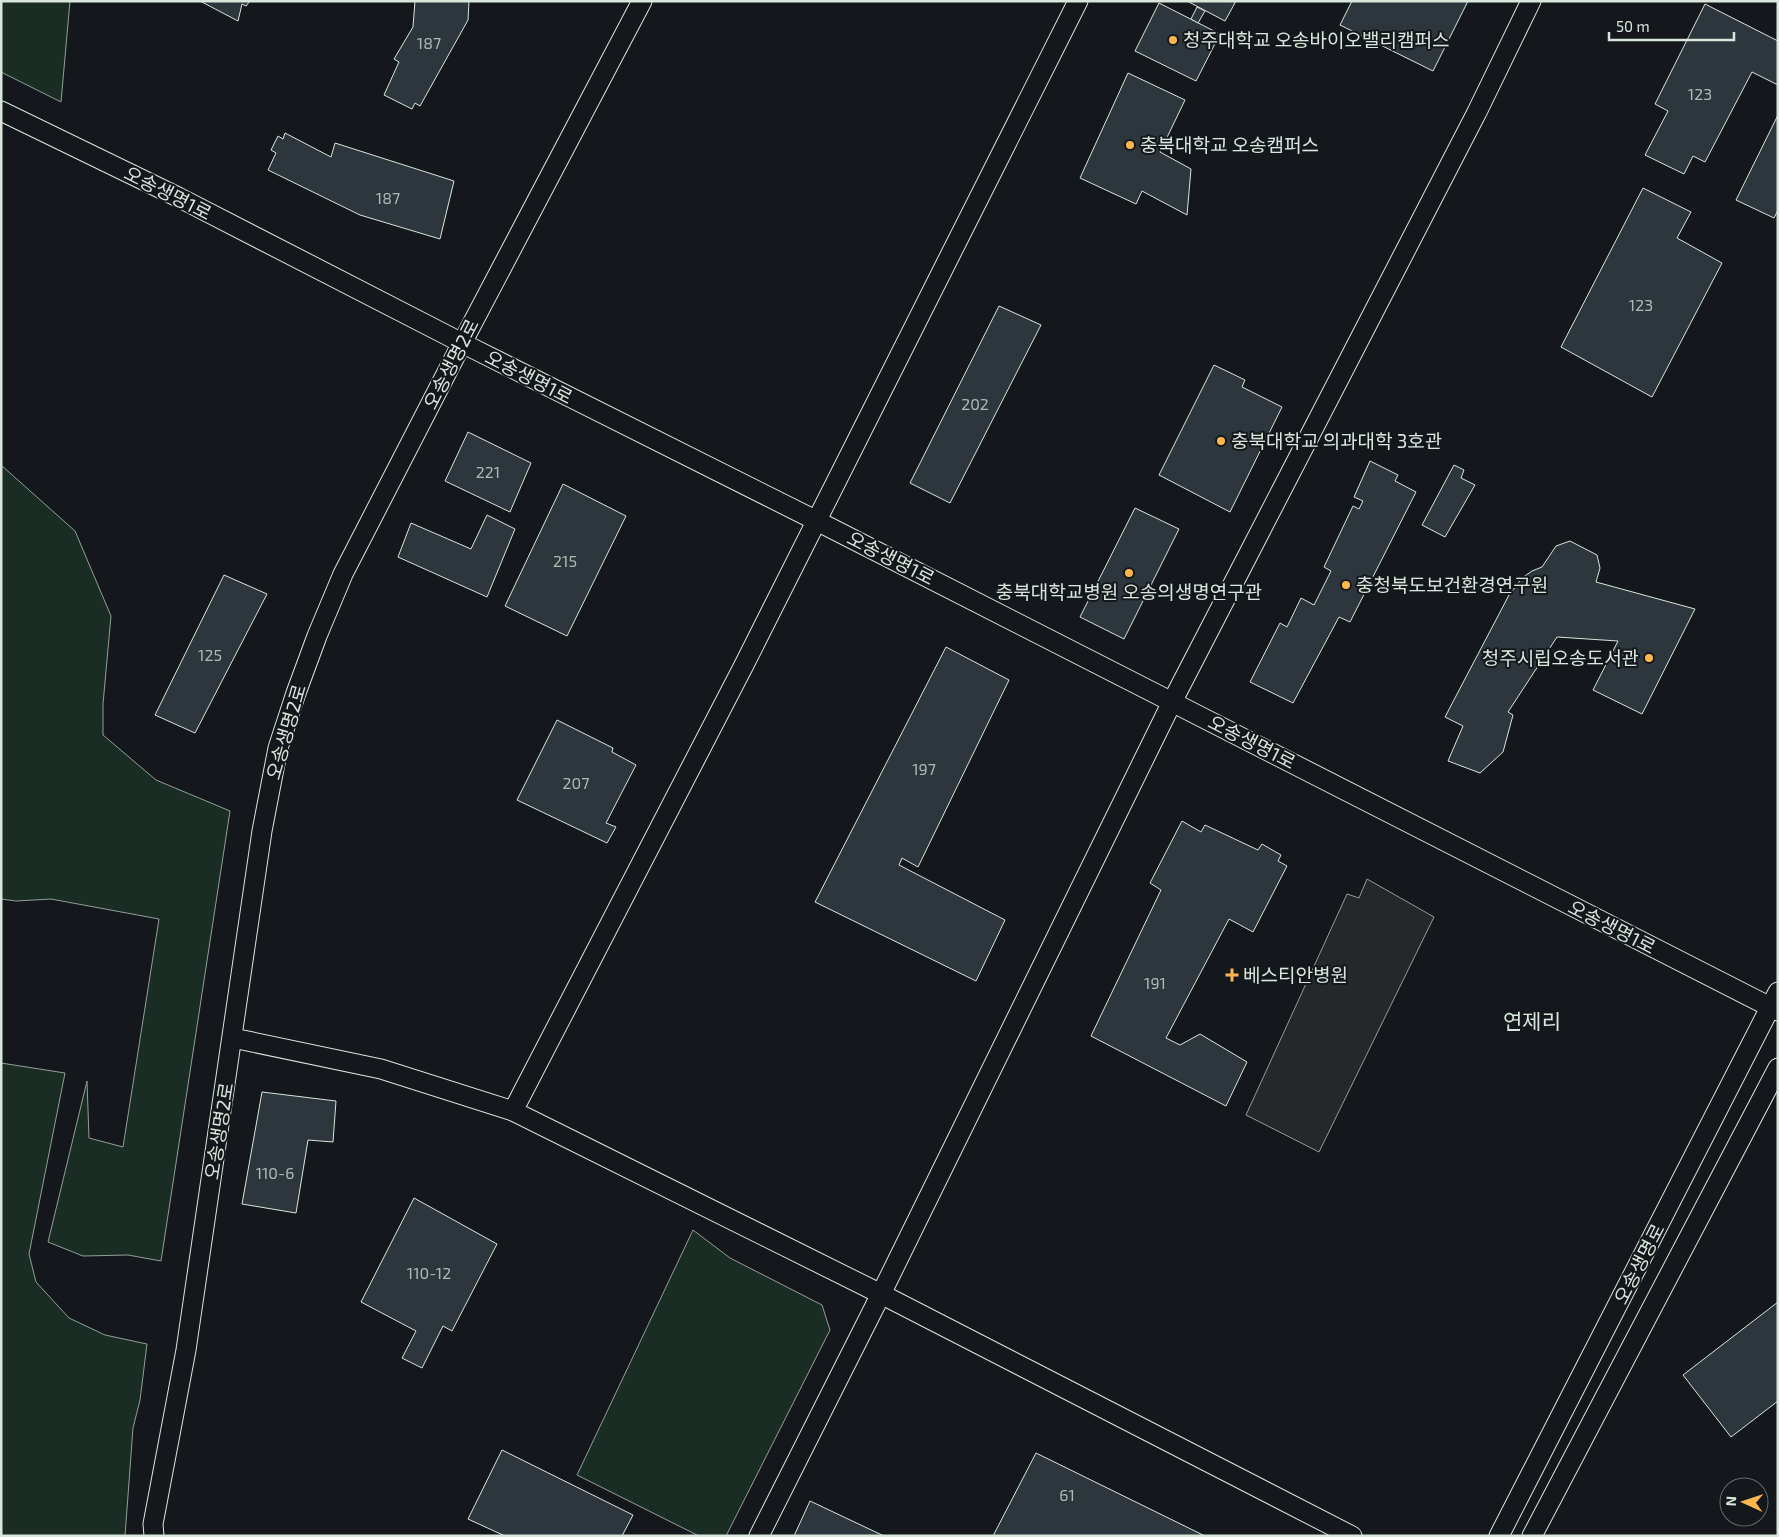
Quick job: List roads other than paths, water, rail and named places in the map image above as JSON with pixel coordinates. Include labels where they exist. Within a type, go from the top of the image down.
[{"type":"street","name":"오송생명2로","points":[[154,1536],[153,1524],[186,1350],[262,831],[278,748],[317,636],[343,574],[642,1]]},
{"type":"street","points":[[513,1111],[744,665],[1078,1]]},
{"type":"street","points":[[759,1536],[881,1294],[1172,702],[1473,120],[1531,1]]},
{"type":"street","name":"오송생명1로","points":[[1,111],[178,197],[462,343],[1172,702],[1775,1003]]},
{"type":"street","name":"오송생명로","points":[[1499,1536],[1775,1003]]},
{"type":"street","points":[[233,1038],[381,1069],[513,1111],[881,1294],[1352,1536]]},
{"type":"street","name":"오송생명로","points":[[1532,1536],[1778,1068]]},
{"type":"place","name":"청주대학교 오송바이오밸리캠퍼스","points":[[1173,40]]},
{"type":"place","name":"충북대학교 오송캠퍼스","points":[[1130,145]]},
{"type":"place","name":"충북대학교 의과대학 3호관","points":[[1221,441]]},
{"type":"place","name":"충북대학교병원 오송의생명연구관","points":[[1129,573]]},
{"type":"place","name":"충청북도보건환경연구원","points":[[1346,585]]},
{"type":"place","name":"청주시립오송도서관","points":[[1649,658]]},
{"type":"place","name":"베스티안병원","points":[[1232,975]]},
{"type":"district","name":"연제리","points":[[1532,1022]]}]
